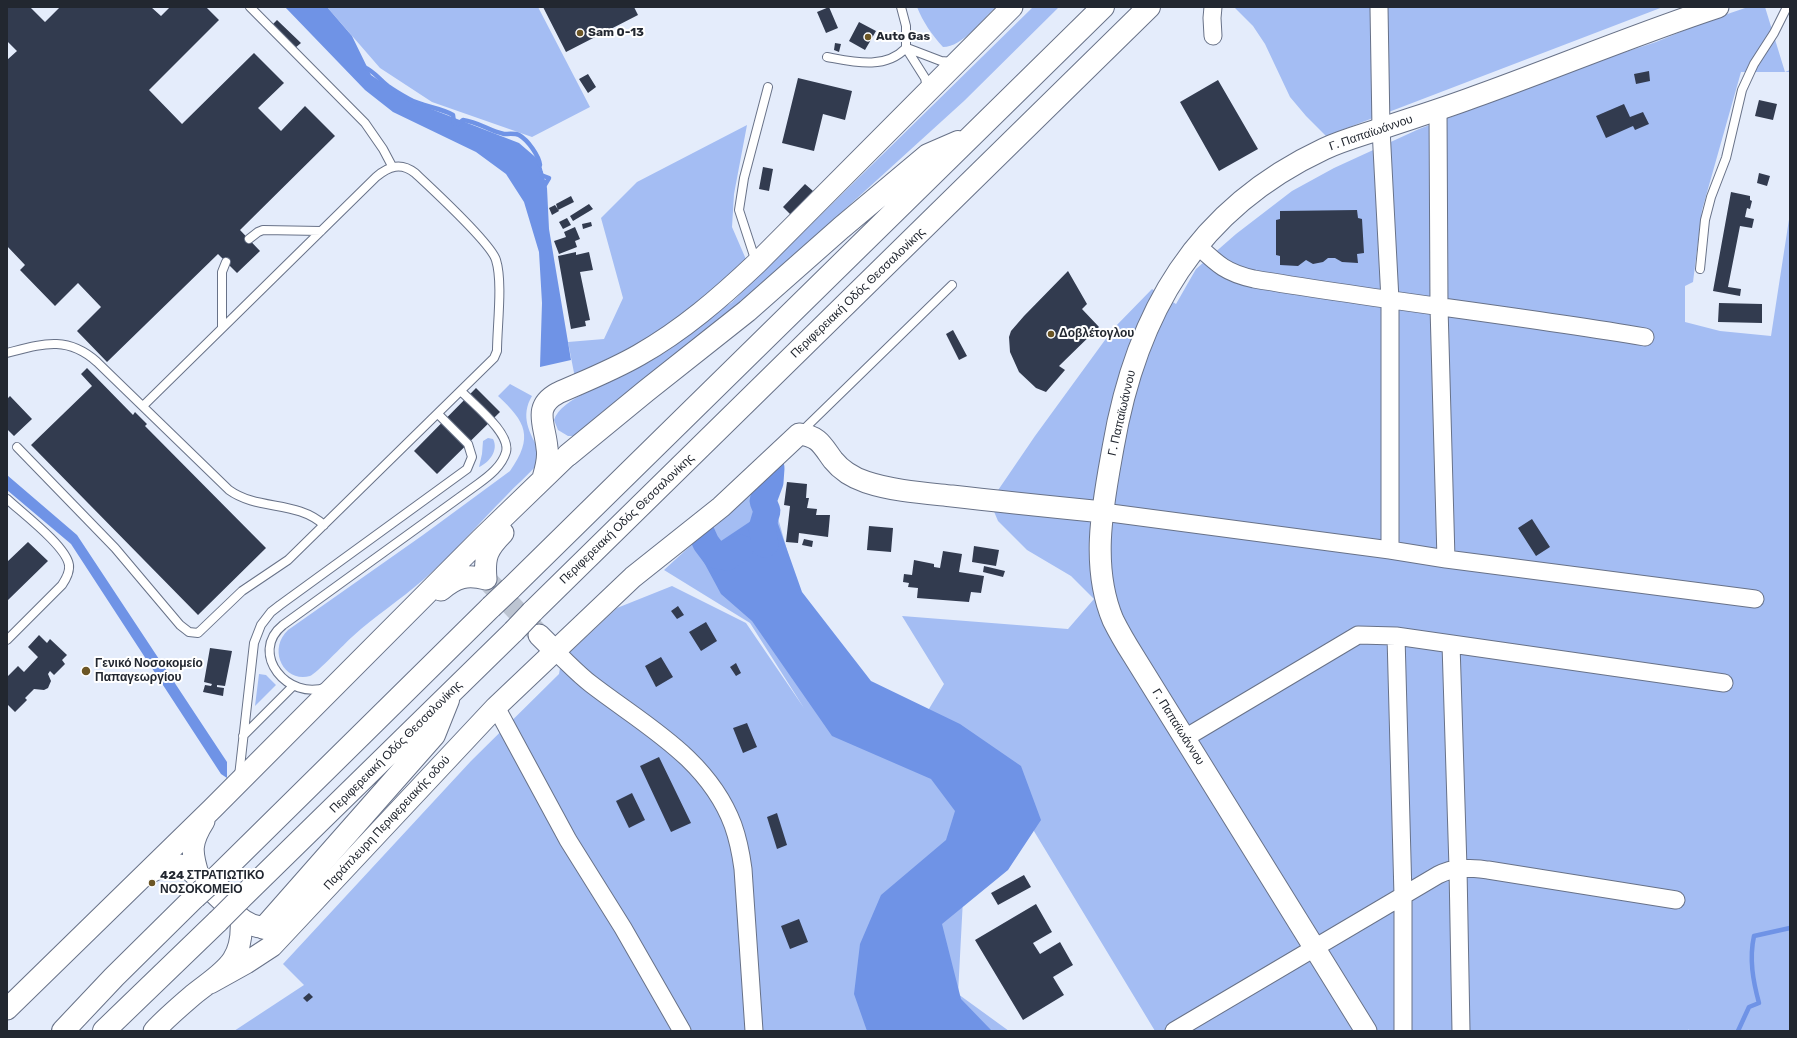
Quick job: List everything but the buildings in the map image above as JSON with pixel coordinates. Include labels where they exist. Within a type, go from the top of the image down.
[{"type":"highway","points":[[63,1031],[203,884],[510,589],[1103,7]]},
{"type":"highway","name":"Περιφερειακή Οδός Θεσσαλονίκης","points":[[104,1031],[218,921],[240,910],[450,693],[1149,7]]},
{"type":"highway","points":[[568,455],[747,311],[841,228],[928,155],[970,137]]},
{"type":"highway","points":[[264,928],[434,735],[450,693]]},
{"type":"street","points":[[543,478],[548,454],[542,424],[543,408],[552,396],[618,366],[670,336],[710,306],[757,263],[1012,7]]},
{"type":"street","points":[[1213,7],[1213,36]]},
{"type":"street","points":[[1379,7],[1382,129],[1390,300],[1390,550]]},
{"type":"street","name":"Γ. Παπαϊωάννου","points":[[1366,1031],[1313,948],[1133,655],[1114,620],[1110,609],[1103,583],[1100,559],[1103,512],[1117,422],[1137,352],[1161,300],[1198,244],[1216,223],[1240,202],[1292,167],[1344,140],[1438,110],[1702,11],[1718,7]]},
{"type":"street","points":[[1438,110],[1438,307],[1446,559]]},
{"type":"street","points":[[1198,244],[1222,267],[1242,276],[1306,288],[1584,326],[1645,337]]},
{"type":"street","points":[[364,657],[386,642],[452,581],[461,577],[470,576],[486,579],[485,558],[490,547],[498,537],[560,478],[570,463],[568,455],[544,432]]},
{"type":"street","points":[[799,434],[809,435],[818,440],[843,469],[857,478],[875,484],[903,490],[1010,503],[1103,512],[1390,550],[1446,559],[1755,599]]},
{"type":"street","name":"Παράπλευρη Περιφερειακής οδού","points":[[210,983],[246,963],[272,946],[496,707],[633,577],[721,507],[799,434]]},
{"type":"street","points":[[7,1009],[138,879],[213,808],[543,478],[568,455]]},
{"type":"street","points":[[539,635],[590,683],[668,740],[690,759],[707,779],[723,806],[732,824],[739,847],[743,869],[754,1031]]},
{"type":"street","points":[[1185,738],[1358,635],[1396,636],[1724,683]]},
{"type":"street","points":[[1396,636],[1403,896],[1403,1031]]},
{"type":"street","points":[[1451,644],[1458,868],[1461,1031]]},
{"type":"street","points":[[496,707],[568,840],[623,928],[682,1031]]},
{"type":"street","points":[[203,884],[193,856],[194,840],[213,808]]},
{"type":"street","points":[[138,879],[162,866],[172,864],[187,867],[203,884],[240,910],[255,927],[264,928],[277,925],[302,914]]},
{"type":"street","points":[[1174,1031],[1445,871],[1458,868],[1488,870],[1676,900]]},
{"type":"street","points":[[154,1031],[176,1009],[228,968],[234,958],[242,934],[240,910]]},
{"type":"lane","points":[[250,7],[365,123],[383,149],[392,166]]},
{"type":"lane","points":[[901,7],[906,26],[906,48],[926,78],[928,86],[926,93]]},
{"type":"lane","points":[[1700,269],[1705,220],[1726,158],[1742,90],[1754,64],[1774,33],[1787,7]]},
{"type":"lane","points":[[906,48],[941,61],[953,62],[965,54]]},
{"type":"lane","points":[[828,57],[855,62],[882,61],[894,58],[906,48]]},
{"type":"lane","points":[[757,263],[740,210],[744,178],[768,87]]},
{"type":"lane","points":[[17,447],[115,548],[176,621],[192,634],[201,631],[247,588],[288,560],[492,361],[496,354],[498,289],[496,261],[492,253],[481,239],[415,173],[407,167],[392,166],[376,177],[143,406]]},
{"type":"lane","points":[[249,239],[263,230],[321,231]]},
{"type":"lane","points":[[222,328],[222,272],[226,262]]},
{"type":"lane","points":[[799,434],[952,285]]},
{"type":"lane","points":[[7,353],[50,343],[74,347],[95,360],[213,476],[235,495],[258,503],[300,510],[324,525]]},
{"type":"lane","points":[[342,679],[328,687],[314,690],[306,690],[293,686],[280,676],[271,658],[270,643],[276,631],[478,484],[496,469],[506,452],[506,446],[501,433],[461,391]]},
{"type":"lane","points":[[239,782],[254,643],[258,630],[265,619],[280,605],[462,474],[470,464],[472,452],[468,444],[438,414]]},
{"type":"lane","points":[[7,499],[57,545],[66,557],[69,570],[62,585],[7,640]]},
{"type":"lane","points":[[243,736],[293,686]]},
{"type":"shaded area","points":[[285,7],[327,7],[352,36],[371,75],[408,100],[519,143],[540,161],[547,188],[549,229],[571,360],[540,367],[542,303],[539,252],[524,202],[506,174],[476,152],[393,112],[365,90]]},
{"type":"shaded area","points":[[327,7],[538,7],[590,107],[532,137],[432,102],[380,68]]},
{"type":"shaded area","points":[[917,7],[996,7],[965,38],[958,43],[943,47],[928,28]]},
{"type":"shaded area","points":[[1033,7],[1059,7],[964,101],[745,300],[602,412],[579,433],[573,436],[568,436],[558,430],[554,420],[558,412],[566,405],[587,392],[660,356],[714,314],[731,303]]},
{"type":"shaded area","points":[[1234,7],[1663,7],[1326,136],[1290,97],[1265,44],[1253,26]]},
{"type":"shaded area","points":[[1748,7],[1765,7],[1785,72],[1741,72],[1702,210],[1693,282],[1685,286],[1685,322],[1720,331],[1771,336],[1790,213],[1790,1031],[1688,1031],[1689,1029],[1687,1031],[1155,1031],[1023,813],[963,899],[958,994],[1009,1031],[234,1031],[304,985],[283,964],[471,761],[559,674],[560,668],[568,654],[617,608],[672,586],[746,623],[804,708],[750,623],[664,570],[773,470],[776,511],[816,654],[915,732],[944,684],[902,616],[1068,629],[1094,599],[1071,576],[1027,550],[998,521],[990,502],[1035,436],[1113,329],[1152,289],[1176,304],[1196,269],[1236,234],[1292,191],[1334,168],[1419,129],[1604,59],[1656,42],[1707,21]]},
{"type":"shaded area","points":[[747,125],[734,194],[732,227],[748,264],[652,342],[575,378],[568,342],[604,339],[623,298],[601,218],[637,182]]},
{"type":"shaded area","points":[[510,384],[532,396],[528,403],[526,417],[529,431],[540,451],[536,466],[434,570],[361,629],[313,674],[310,676],[301,677],[293,675],[286,670],[281,663],[279,647],[282,638],[288,630],[423,535],[510,471],[518,459],[522,449],[524,430],[515,414],[498,396]]},
{"type":"shaded area","points":[[488,438],[493,439],[495,443],[494,452],[483,465],[479,467],[483,441]]},
{"type":"shaded area","points":[[7,475],[77,535],[227,762],[227,778],[221,774],[71,544],[7,490]]},
{"type":"shaded area","points":[[772,507],[802,592],[871,681],[960,724],[1021,766],[1041,820],[1008,870],[942,924],[961,999],[992,1031],[867,1031],[854,994],[860,944],[881,895],[946,840],[955,811],[931,779],[832,736],[752,621],[721,594],[700,555]]},
{"type":"shaded area","points":[[259,674],[266,675],[276,685],[255,706]]},
{"type":"waterway","points":[[364,67],[374,73],[388,86],[409,99],[453,115],[454,123]]},
{"type":"waterway","points":[[458,124],[463,120],[499,133],[519,135],[532,148],[538,157],[540,165]]},
{"type":"waterway","points":[[541,173],[541,175],[549,178],[543,188]]},
{"type":"waterway","points":[[765,544],[762,528],[767,511],[763,501],[770,482],[771,468]]},
{"type":"waterway","points":[[701,532],[706,543],[715,555],[727,557],[740,548]]},
{"type":"waterway","points":[[1738,1031],[1749,1007],[1759,1003],[1752,970],[1754,936],[1790,928]]},
{"type":"tunnel","points":[[486,579],[536,631]]},
{"type":"place","name":"Sam 0-13","points":[[580,33]]},
{"type":"place","name":"Auto Gas","points":[[868,37]]},
{"type":"place","name":"Δοβλέτογλου","points":[[1051,334]]},
{"type":"place","name":"Γενικό Νοσοκομείο Παπαγεωργίου","points":[[86,671]]},
{"type":"place","name":"424 ΣΤΡΑΤΙΩΤΙΚΟ ΝΟΣΟΚΟΜΕΙΟ","points":[[152,883]]}]
